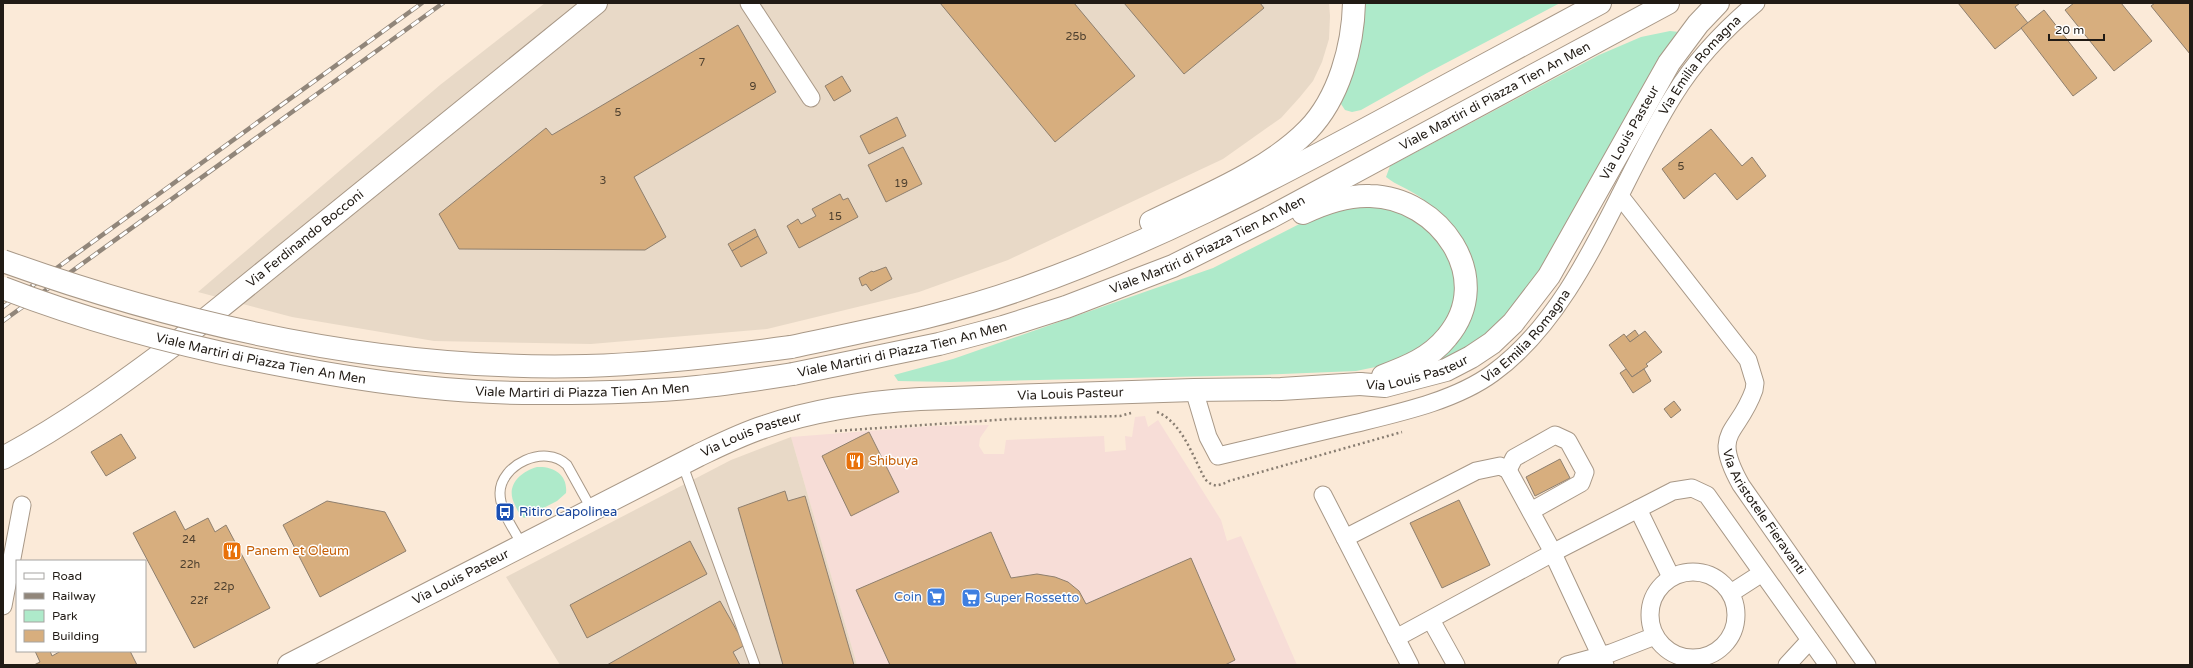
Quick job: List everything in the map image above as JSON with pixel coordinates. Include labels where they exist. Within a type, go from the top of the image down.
[{"type":"main road","name":"Via Ferdinando Bocconi","points":[[3,458],[36,440],[110,393],[180,340],[596,3]]},
{"type":"main road","points":[[1074,269],[1136,229],[1255,169],[1290,147],[1309,129],[1325,107],[1338,82],[1348,52],[1354,22],[1354,3]]},
{"type":"main road","name":"Viale Martiri di Piazza Tien An Men","points":[[3,261],[106,295],[184,318],[253,334],[332,348],[414,359],[495,364],[585,366],[690,359],[790,346],[934,316],[1027,287],[1163,232],[1257,188],[1600,3]]},
{"type":"main road","name":"Viale Martiri di Piazza Tien An Men","points":[[3,288],[68,312],[160,339],[245,358],[398,385],[499,392],[595,393],[697,387],[793,374],[939,344],[1003,327],[1066,306],[1173,266],[1276,214],[1668,3]]},
{"type":"main road","name":"Via Louis Pasteur","points":[[289,665],[682,463],[762,427],[790,419],[889,401],[1194,390],[1280,389],[1360,384],[1385,386],[1446,370],[1471,357],[1492,343],[1513,323],[1549,276],[1669,63],[1698,24],[1718,3]]},
{"type":"main road","points":[[1173,266],[1199,261],[1221,253],[1322,204],[1342,198],[1372,196],[1395,200],[1425,215],[1445,232],[1456,247],[1463,263],[1466,278],[1461,310],[1448,337],[1420,361],[1360,384]]},
{"type":"street","points":[[749,3],[811,98]]},
{"type":"street","name":"Via Emilia Romagna","points":[[1194,390],[1208,437],[1218,456],[1402,412],[1456,393],[1493,374],[1540,328],[1560,301],[1620,196],[1673,95],[1701,56],[1735,21],[1756,3]]},
{"type":"street","name":"Via Aristotele Fieravanti","points":[[1620,196],[1748,360],[1755,383],[1754,390],[1751,399],[1730,435],[1727,454],[1729,462],[1741,485],[1867,665]]},
{"type":"street","points":[[1508,470],[1514,458],[1555,435],[1568,441],[1585,472],[1581,483],[1531,511]]},
{"type":"street","points":[[1345,538],[1476,471],[1500,466],[1508,470],[1531,511],[1553,553],[1603,660]]},
{"type":"street","points":[[1396,638],[1553,553],[1673,491],[1692,488],[1707,495],[1828,665]]},
{"type":"street","points":[[1323,495],[1410,665]]},
{"type":"street","points":[[3,606],[22,505]]},
{"type":"street","points":[[1638,509],[1671,577]]},
{"type":"street","points":[[1693,571],[1704,573],[1724,584],[1731,593],[1736,607],[1736,621],[1731,635],[1713,660],[1686,658],[1673,654],[1663,647],[1655,636],[1650,624],[1649,610],[1653,597],[1661,585],[1671,577],[1693,571]]},
{"type":"street","points":[[1731,593],[1762,573]]},
{"type":"street","points":[[1431,620],[1456,665]]},
{"type":"street","points":[[1568,665],[1603,660],[1655,636]]},
{"type":"street","points":[[1787,665],[1810,640]]},
{"type":"lane","points":[[523,546],[502,506],[500,490],[509,472],[522,462],[541,455],[551,455],[562,460],[567,465],[592,510]]},
{"type":"lane","points":[[682,463],[755,665]]},
{"type":"shaded area","points":[[545,3],[1329,3],[1330,16],[1329,39],[1322,62],[1313,81],[1281,118],[1223,159],[1008,260],[919,292],[767,329],[591,344],[434,341],[292,317],[198,292],[440,85]]},
{"type":"shaded area","points":[[1145,416],[1148,427],[1158,420],[1221,520],[1227,541],[1241,536],[1297,665],[857,665],[791,437],[932,426],[989,425],[980,438],[979,446],[984,454],[1004,454],[1006,440],[1104,436],[1105,452],[1126,450],[1125,436],[1132,437],[1135,417]]},
{"type":"shaded area","points":[[791,437],[857,665],[560,665],[506,577],[731,460]]},
{"type":"green space","points":[[1363,3],[1560,3],[1427,73],[1361,110],[1352,112],[1345,110],[1341,104]]},
{"type":"green space","points":[[1670,31],[1679,32],[1632,108],[1605,154],[1556,245],[1528,289],[1512,309],[1489,333],[1476,342],[1441,361],[1440,359],[1463,314],[1474,287],[1475,275],[1472,263],[1458,237],[1429,204],[1386,177],[1390,166],[1599,55],[1641,37]]},
{"type":"green space","points":[[1355,202],[1400,210],[1431,230],[1453,261],[1456,297],[1446,322],[1425,348],[1395,363],[1356,371],[1260,375],[950,382],[898,381],[894,375],[953,359],[1213,268],[1317,215]]},
{"type":"green space","points":[[537,467],[549,468],[559,473],[565,481],[566,493],[557,501],[524,518],[518,511],[512,498],[513,486],[519,476],[530,469]]},
{"type":"building","points":[[940,3],[1074,3],[1135,76],[1055,142]]},
{"type":"building","points":[[1124,3],[1260,3],[1264,8],[1184,74]]},
{"type":"building","points":[[1958,3],[2020,3],[2015,7],[2028,23],[1995,49]]},
{"type":"building","points":[[2074,3],[2121,3],[2152,41],[2114,71],[2065,10]]},
{"type":"building","points":[[2155,3],[2190,3],[2190,54],[2151,6]]},
{"type":"building","points":[[2044,10],[2097,78],[2073,96],[2021,28]]},
{"type":"building","points":[[738,25],[776,92],[634,177],[666,237],[645,250],[459,249],[439,214],[546,128],[552,135]]},
{"type":"building","points":[[842,76],[851,91],[834,101],[825,86]]},
{"type":"building","points":[[897,117],[906,136],[869,154],[860,136]]},
{"type":"building","points":[[1711,129],[1742,166],[1752,157],[1766,176],[1737,200],[1715,173],[1684,199],[1662,169]]},
{"type":"building","points":[[903,147],[922,184],[886,202],[868,165]]},
{"type":"building","points":[[840,194],[843,200],[848,198],[858,217],[799,248],[787,226],[798,219],[801,224],[816,216],[812,209]]},
{"type":"building","points":[[755,229],[758,236],[732,251],[728,244]]},
{"type":"building","points":[[758,236],[767,253],[741,267],[732,251]]},
{"type":"building","points":[[886,267],[892,279],[871,291],[866,284],[862,286],[859,278],[872,271],[873,272]]},
{"type":"building","points":[[1635,330],[1639,336],[1630,342],[1626,337]]},
{"type":"building","points":[[1645,331],[1662,352],[1646,364],[1648,366],[1632,377],[1609,345],[1624,334],[1630,342]]},
{"type":"building","points":[[1626,369],[1632,377],[1644,369],[1651,381],[1633,393],[1620,373]]},
{"type":"building","points":[[1674,401],[1681,410],[1671,418],[1664,409]]},
{"type":"building","points":[[869,432],[899,492],[851,516],[822,456]]},
{"type":"building","points":[[121,434],[136,458],[106,476],[91,452]]},
{"type":"building","points":[[1560,459],[1570,478],[1535,496],[1526,477]]},
{"type":"building","points":[[785,491],[788,501],[805,496],[854,665],[783,665],[738,508]]},
{"type":"building","points":[[1459,500],[1490,565],[1442,588],[1410,523]]},
{"type":"building","points":[[327,501],[385,512],[406,551],[320,597],[283,525]]},
{"type":"building","points":[[175,511],[185,530],[208,518],[215,532],[226,525],[270,608],[194,648],[133,533]]},
{"type":"building","name":"Super Rossetto","points":[[991,532],[1011,578],[1037,574],[1055,577],[1068,582],[1079,591],[1086,604],[1191,558],[1235,660],[1225,665],[890,665],[856,590]]},
{"type":"building","points":[[690,541],[707,574],[587,638],[570,605]]},
{"type":"building","points":[[720,601],[745,645],[733,652],[740,665],[607,665]]},
{"type":"building","points":[[35,652],[50,652],[52,656],[59,652],[130,652],[137,665],[34,665],[40,662]]},
{"type":"railway","points":[[3,307],[422,3]]},
{"type":"railway","points":[[3,321],[443,3]]},
{"type":"place","name":"Shibuya","points":[[855,461]]},
{"type":"place","name":"Ritiro Capolinea","points":[[505,512]]},
{"type":"place","name":"Panem et Oleum","points":[[232,551]]},
{"type":"place","name":"Coin","points":[[936,597]]},
{"type":"place","name":"Super Rossetto","points":[[971,598]]}]
